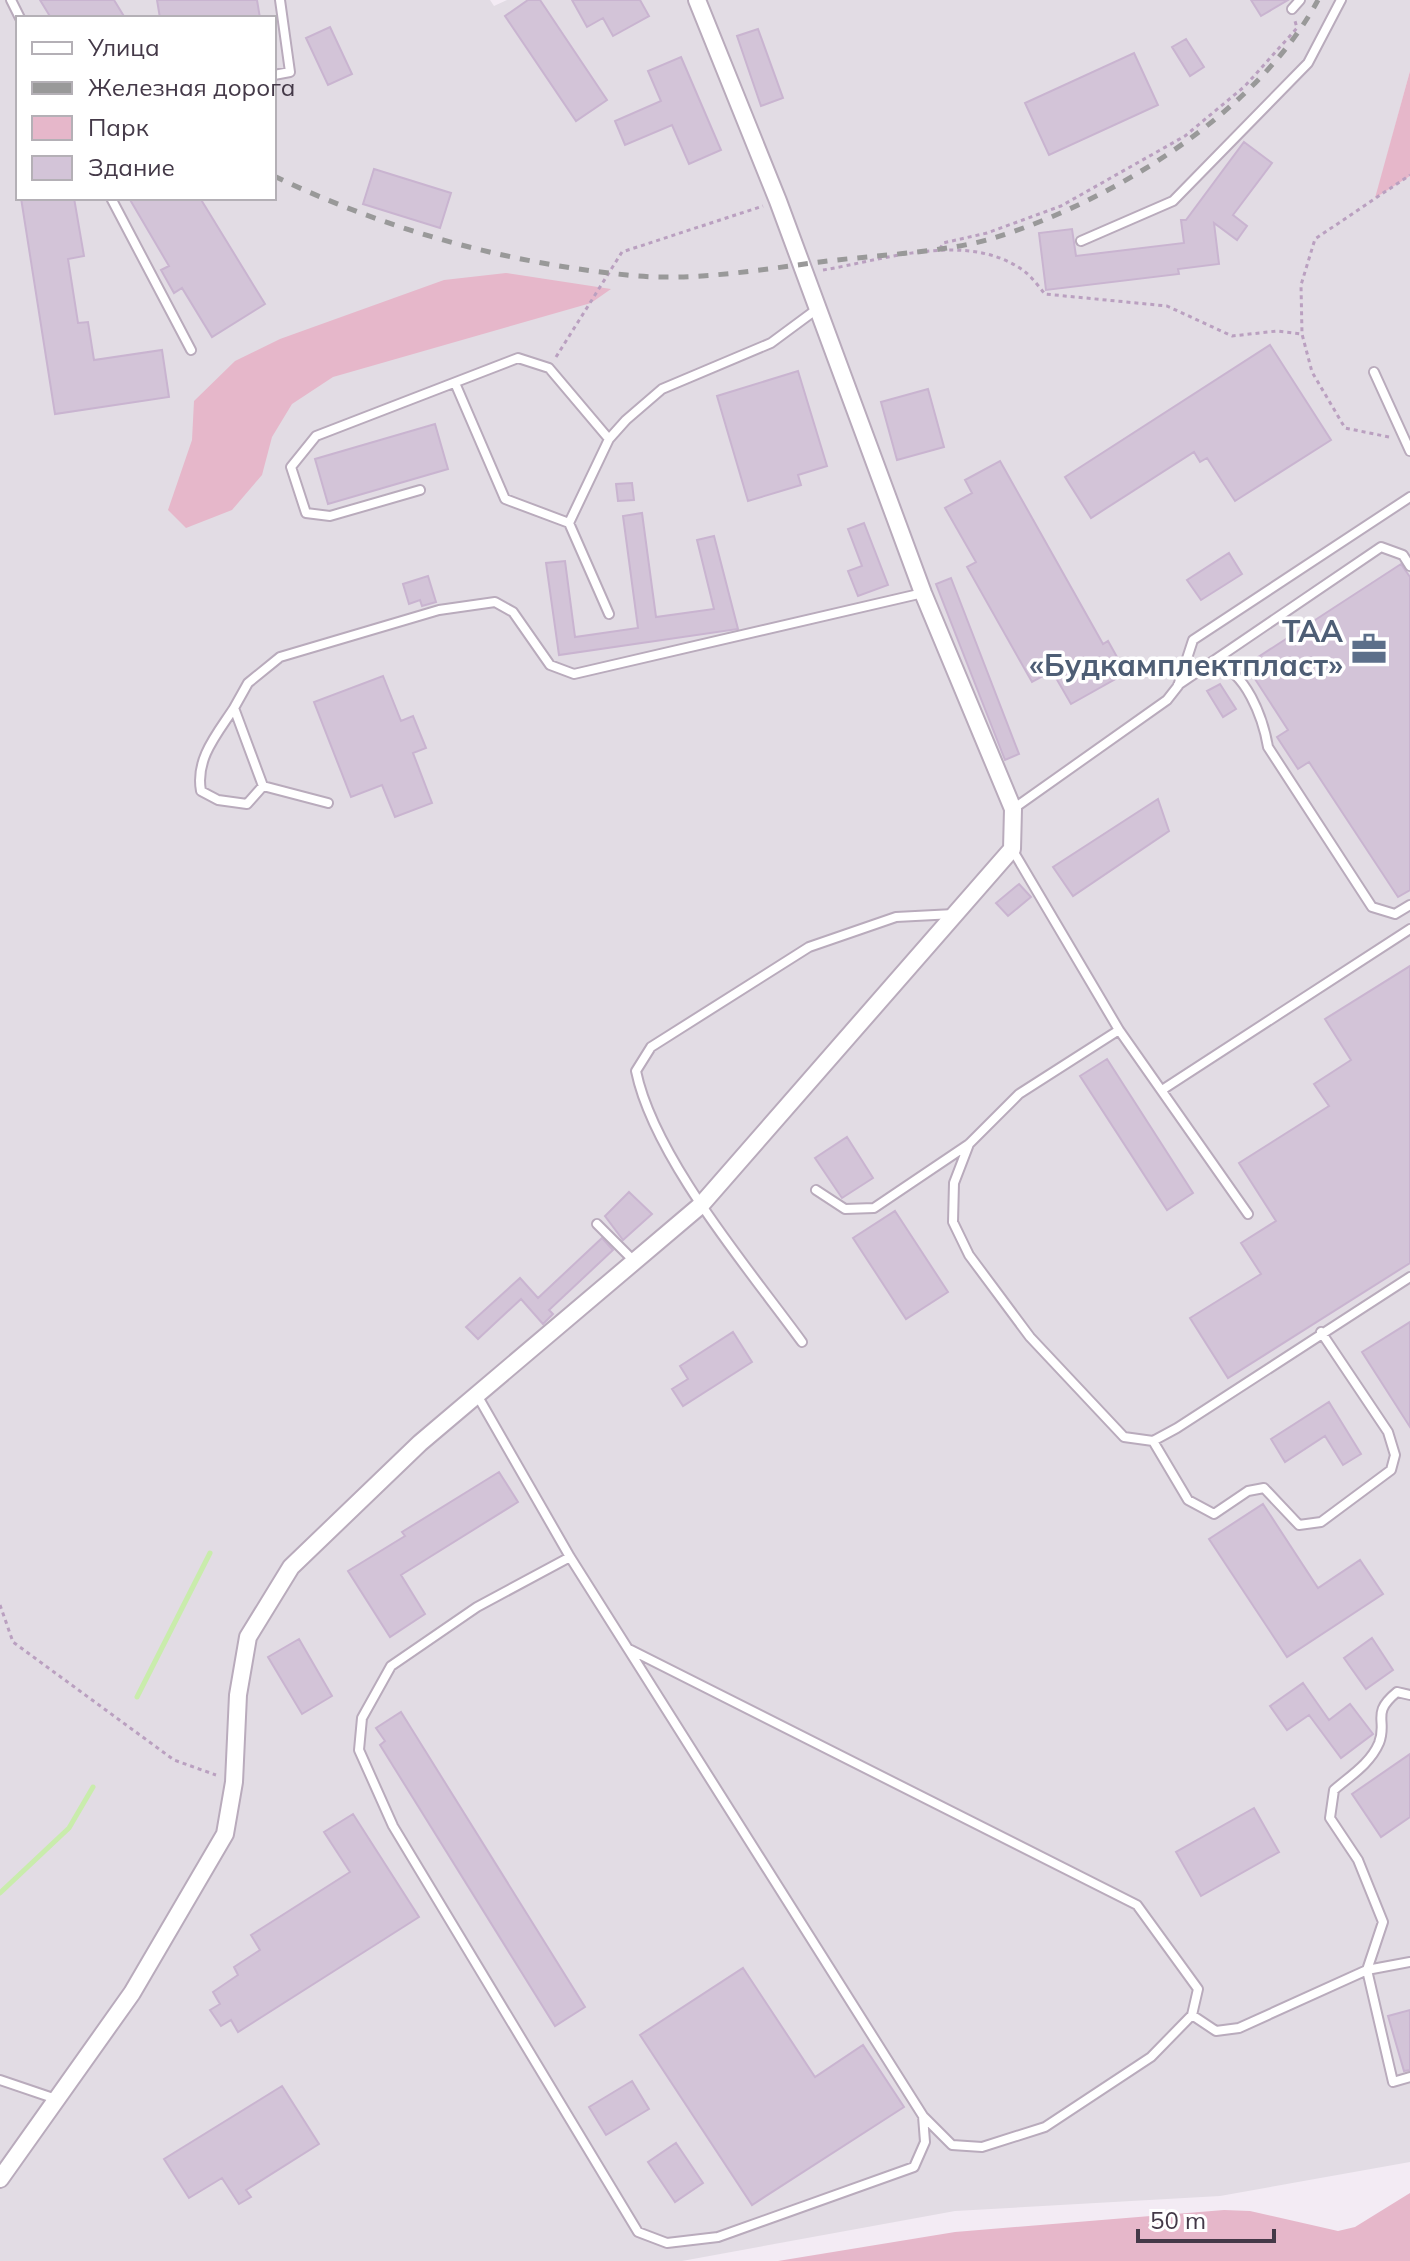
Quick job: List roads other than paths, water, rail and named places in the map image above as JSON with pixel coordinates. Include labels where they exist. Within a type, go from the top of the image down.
[{"type":"street","points":[[0,2179],[132,1993],[225,1834],[234,1782],[238,1695],[248,1637],[284,1579],[340,1518],[476,1394],[701,1205],[1012,849],[1013,809],[923,593],[778,201],[697,0]]},
{"type":"lane","points":[[276,75],[290,72],[280,0]]},
{"type":"lane","points":[[1292,9],[1300,0]]},
{"type":"lane","points":[[1081,241],[1173,201],[1308,63],[1341,0]]},
{"type":"lane","points":[[112,200],[191,350]]},
{"type":"lane","points":[[569,523],[609,439],[662,389],[771,343],[817,309]]},
{"type":"lane","points":[[420,490],[330,516],[306,513],[291,467],[316,436],[518,358],[549,368],[609,439]]},
{"type":"lane","points":[[1374,372],[1410,451]]},
{"type":"lane","points":[[455,383],[505,499],[569,523],[609,614]]},
{"type":"lane","points":[[1178,686],[1193,640],[1410,497]]},
{"type":"lane","points":[[1013,809],[1167,700],[1178,686],[1381,547],[1403,555],[1410,566]]},
{"type":"lane","points":[[263,786],[247,804],[218,800],[201,791],[198,777],[208,747],[248,683],[280,657],[439,610],[495,602],[513,612],[550,665],[574,674],[923,593]]},
{"type":"lane","points":[[1215,663],[1227,666],[1238,677],[1265,729],[1268,747],[1372,907],[1395,914],[1410,905]]},
{"type":"lane","points":[[234,708],[263,786]]},
{"type":"lane","points":[[263,786],[328,803]]},
{"type":"lane","points":[[1012,849],[1119,1030],[1248,1214]]},
{"type":"lane","points":[[802,1342],[701,1205],[642,1098],[636,1071],[651,1047],[809,947],[896,917],[954,914]]},
{"type":"lane","points":[[1162,1090],[1410,929]]},
{"type":"lane","points":[[816,1190],[845,1209],[874,1208],[969,1144],[1019,1094],[1119,1030]]},
{"type":"lane","points":[[969,1144],[954,1183],[953,1222],[969,1255],[1030,1337],[1124,1437],[1153,1441],[1410,1277]]},
{"type":"lane","points":[[597,1224],[634,1262]]},
{"type":"lane","points":[[1153,1441],[1188,1500],[1214,1514],[1248,1491],[1264,1488],[1299,1525],[1321,1522],[1391,1470],[1395,1455],[1388,1432],[1321,1332]]},
{"type":"lane","points":[[476,1394],[570,1557],[923,2116],[952,2145],[982,2147],[1045,2127],[1151,2057],[1192,2015],[1198,1989],[1137,1905],[631,1650]]},
{"type":"lane","points":[[570,1557],[477,1607],[391,1666],[362,1718],[359,1750],[393,1826],[638,2232],[667,2243],[718,2237],[914,2167],[925,2142],[923,2116]]},
{"type":"lane","points":[[1410,1695],[1397,1692],[1382,1704],[1378,1720],[1380,1741],[1365,1765],[1334,1790],[1330,1818],[1358,1860],[1383,1922],[1367,1970],[1393,2082],[1410,2077]]},
{"type":"lane","points":[[1192,2015],[1216,2031],[1239,2028],[1367,1970],[1410,1962]]},
{"type":"lane","points":[[0,2080],[59,2100]]},
{"type":"waterway","points":[[137,1697],[210,1553]]},
{"type":"waterway","points":[[0,1893],[69,1828],[93,1787]]},
{"type":"railway","points":[[276,177],[359,212],[446,241],[536,262],[627,275],[675,277],[724,274],[953,247],[994,238],[1040,222],[1133,176],[1178,147],[1220,115],[1259,79],[1292,41],[1318,0]]},
{"type":"place","name":"ТАА «Будкамплектпласт»","points":[[1369,649]]}]
